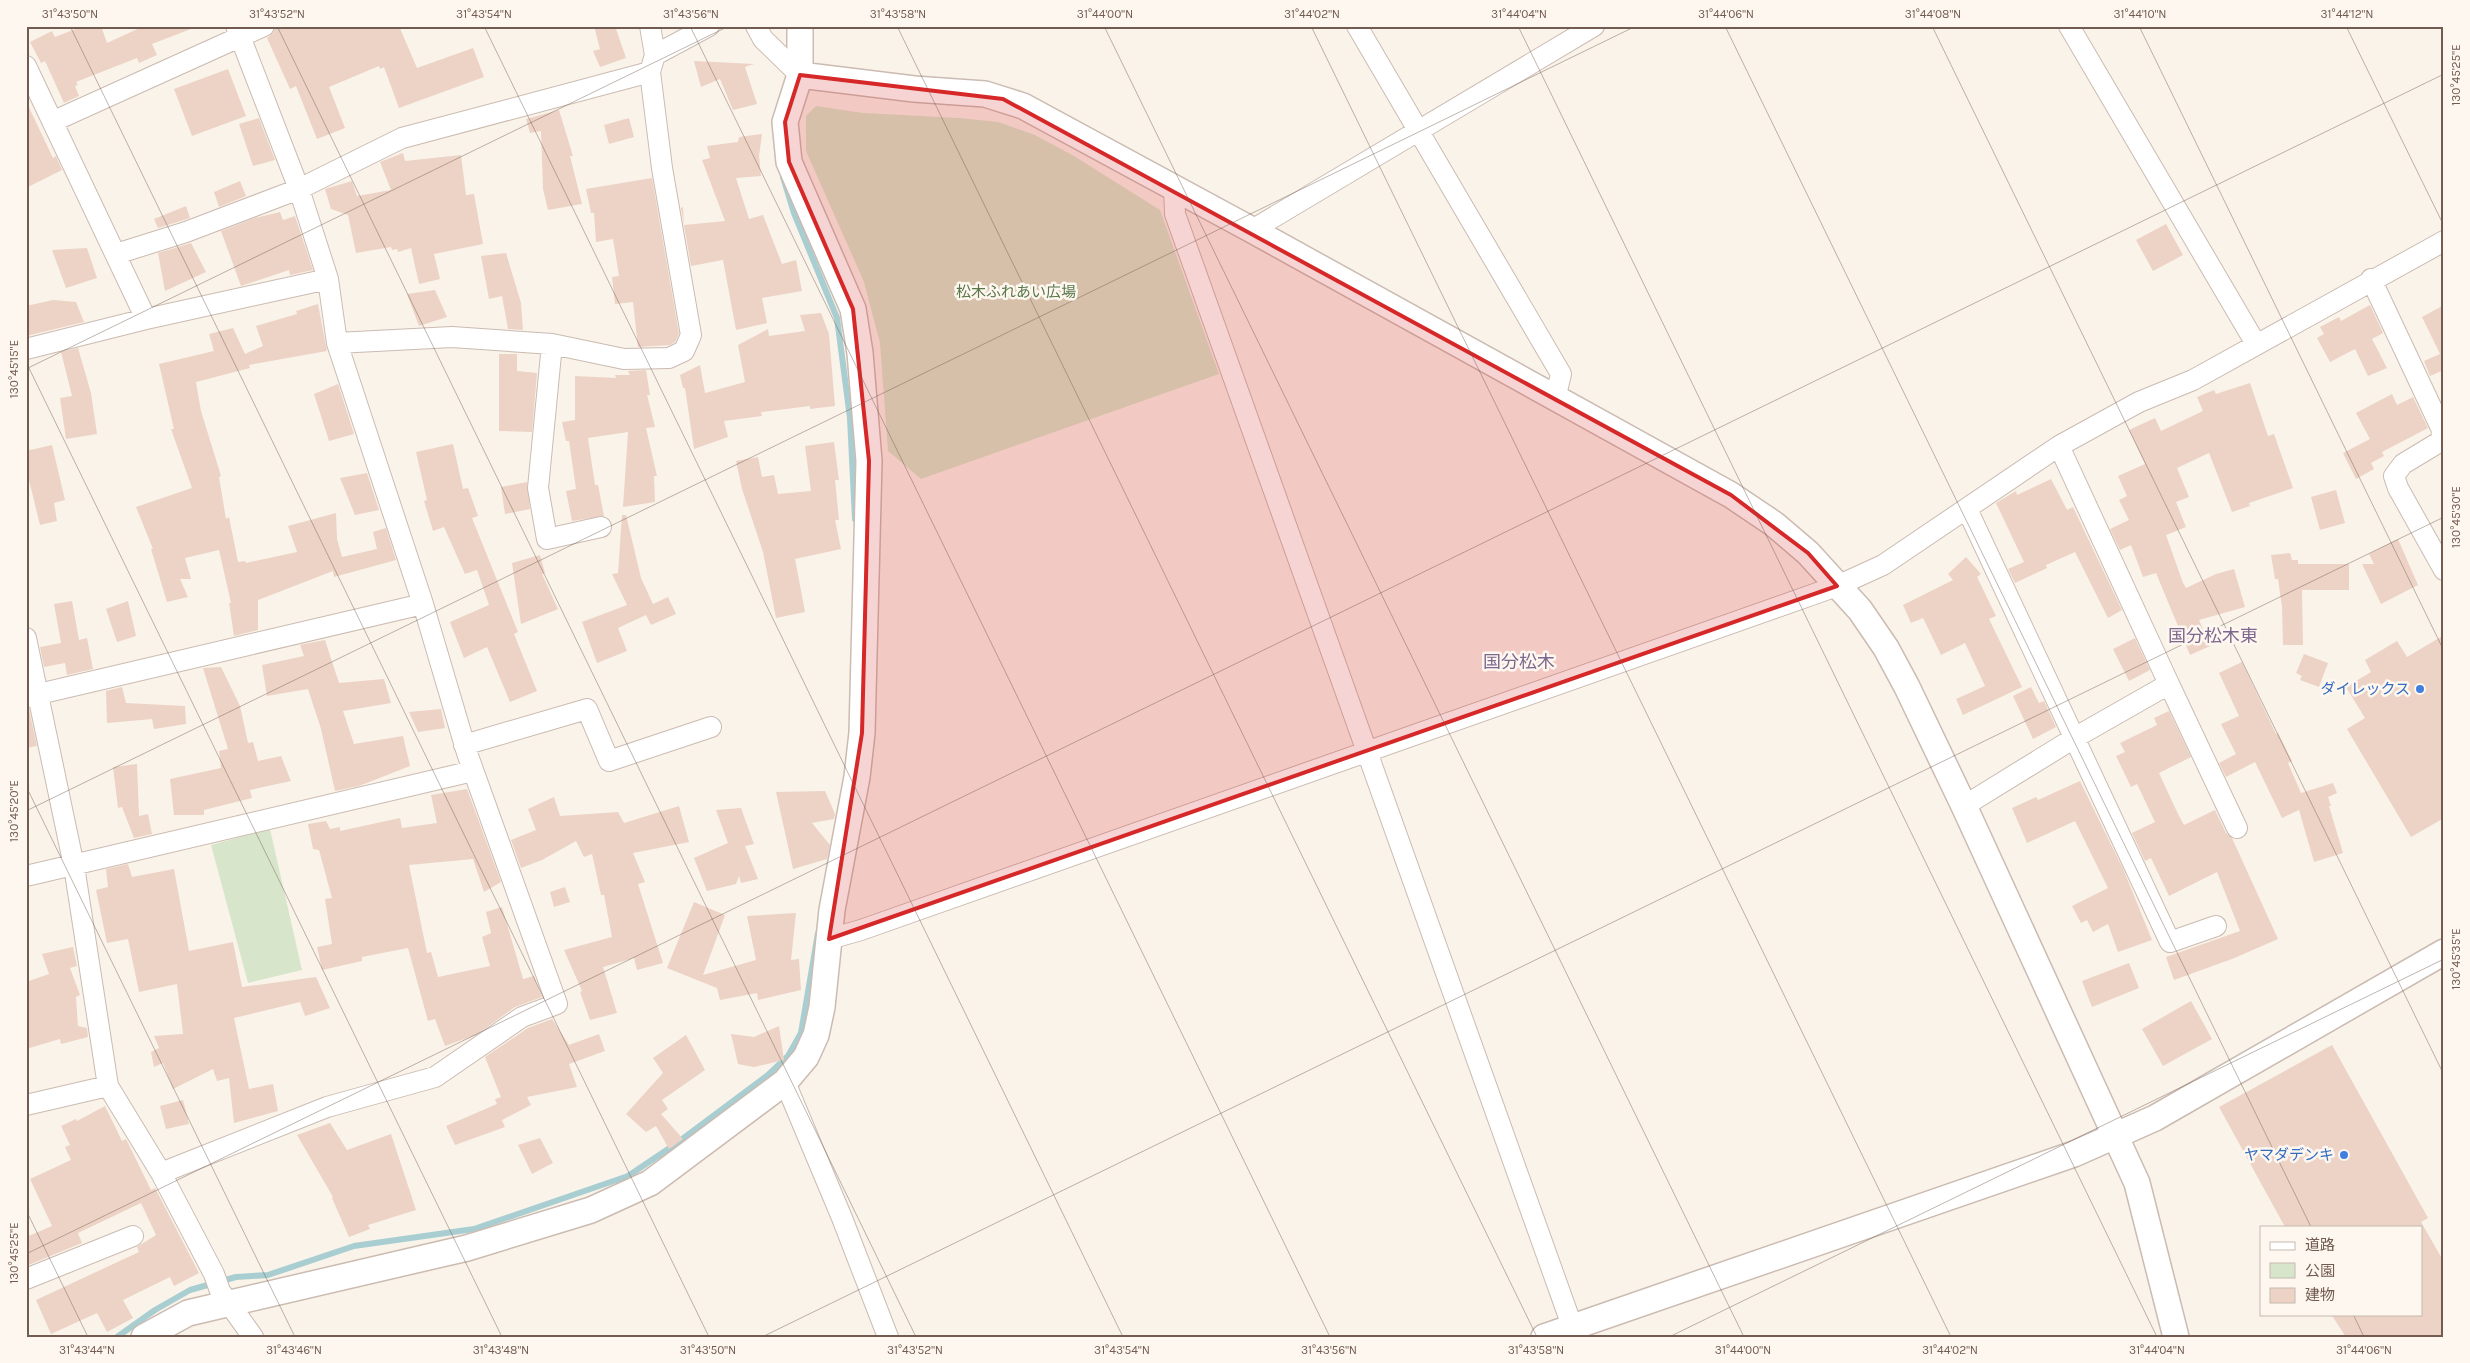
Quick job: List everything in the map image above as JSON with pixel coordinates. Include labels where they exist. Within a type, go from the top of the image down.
[{"type":"street","points":[[54,121],[238,32],[264,26]]},
{"type":"street","points":[[336,343],[452,337],[552,344],[624,359],[669,358],[684,351],[691,335],[662,168],[650,26]]},
{"type":"street","points":[[116,254],[186,232],[299,189],[402,138],[653,63],[709,26]]},
{"type":"street","points":[[756,26],[763,39],[800,75],[914,89],[985,94],[1002,99],[1044,117],[1731,495],[1774,524],[1808,553],[1860,610],[1886,648],[1964,806],[2137,1183],[2176,1337]]},
{"type":"street","points":[[144,1337],[188,1313],[221,1289],[467,1248],[592,1210],[650,1183],[785,1082],[806,1057],[816,1035],[822,1007],[832,910],[857,777],[862,733],[869,461],[860,353],[853,309],[789,162],[785,122],[800,75],[800,26]]},
{"type":"street","points":[[1357,26],[1561,374],[1555,399]]},
{"type":"street","points":[[1252,230],[1594,26]]},
{"type":"street","points":[[2069,26],[2256,344]]},
{"type":"street","points":[[161,1173],[327,1107],[436,1077],[522,1017],[557,1004],[464,745],[423,604],[336,343],[328,280],[299,189],[238,32]]},
{"type":"street","points":[[26,66],[54,121],[146,320]]},
{"type":"street","points":[[1174,189],[1174,214],[1575,1331]]},
{"type":"street","points":[[829,939],[871,927],[1837,586],[1883,565],[2059,446],[2139,402],[2194,380],[2256,344],[2270,339],[2371,279],[2444,241]]},
{"type":"street","points":[[2371,279],[2442,430],[2441,441],[2403,464],[2394,476],[2398,488],[2444,570]]},
{"type":"street","points":[[26,349],[146,320],[328,280]]},
{"type":"street","points":[[552,344],[538,488],[547,539],[601,526]]},
{"type":"street","points":[[2059,446],[2237,828]]},
{"type":"street","points":[[1967,509],[2076,737],[2170,942],[2216,926]]},
{"type":"street","points":[[33,695],[423,604]]},
{"type":"street","points":[[26,638],[33,695],[74,866],[108,1086],[161,1173],[221,1289],[253,1337]]},
{"type":"street","points":[[1964,806],[2076,737],[2169,684]]},
{"type":"street","points":[[464,745],[587,709],[609,761],[711,727]]},
{"type":"street","points":[[26,876],[473,771]]},
{"type":"street","points":[[1544,1337],[1575,1331],[2074,1154],[2155,1118],[2444,952]]},
{"type":"street","points":[[785,1082],[842,1218],[888,1337]]},
{"type":"street","points":[[26,1105],[108,1086]]},
{"type":"street","points":[[26,1279],[133,1236]]},
{"type":"highlighted area","points":[[800,75],[1003,99],[1731,495],[1808,553],[1837,586],[829,939],[862,733],[869,461],[853,309],[789,162],[785,122]]},
{"type":"green space","name":"松木ふれあい広場","points":[[816,106],[863,113],[998,122],[1035,135],[1074,156],[1160,210],[1219,374],[921,479],[888,451],[880,343],[864,282],[806,151],[806,116]]},
{"type":"green space","points":[[270,829],[302,970],[248,983],[211,845]]},
{"type":"building","points":[[83,26],[101,26],[107,43],[144,26],[196,27],[152,44],[157,55],[139,63],[137,58],[76,82],[78,85],[75,86],[79,96],[64,103],[45,61],[41,63],[30,42],[52,31],[55,37]]},
{"type":"building","points":[[276,26],[399,26],[417,68],[473,48],[484,77],[399,108],[384,67],[380,69],[379,66],[329,87],[345,128],[317,139],[296,86],[290,89],[267,38],[273,33]]},
{"type":"building","points":[[594,26],[615,26],[626,58],[600,67],[593,51],[600,49]]},
{"type":"building","points":[[694,61],[754,64],[745,67],[757,104],[733,110],[720,79],[701,87]]},
{"type":"building","points":[[228,69],[246,116],[192,136],[174,89]]},
{"type":"building","points":[[26,101],[53,158],[56,156],[62,170],[26,188]]},
{"type":"building","points":[[559,110],[573,156],[570,156],[582,204],[548,210],[543,189],[541,131],[530,133],[526,119]]},
{"type":"building","points":[[259,118],[275,160],[253,166],[239,124]]},
{"type":"building","points":[[629,118],[634,137],[609,144],[604,125]]},
{"type":"building","points":[[762,134],[759,156],[761,176],[736,178],[749,219],[763,215],[782,264],[796,260],[802,291],[762,298],[767,323],[736,330],[723,260],[691,266],[681,208],[683,207],[684,225],[725,221],[702,160],[710,158],[707,146],[738,142],[739,137]]},
{"type":"building","points":[[403,153],[405,161],[461,155],[466,195],[474,194],[483,244],[434,254],[440,279],[419,284],[411,248],[398,252],[397,249],[392,250],[391,247],[356,253],[348,215],[331,209],[325,189],[352,181],[357,196],[391,190],[380,162]]},
{"type":"building","points":[[652,178],[679,334],[675,342],[670,345],[638,347],[633,302],[615,304],[612,277],[619,276],[613,239],[596,242],[594,213],[591,213],[586,189]]},
{"type":"building","points":[[240,181],[246,196],[219,207],[214,192]]},
{"type":"building","points":[[186,206],[190,218],[158,228],[154,219]]},
{"type":"building","points":[[280,212],[283,220],[295,216],[313,270],[290,275],[289,270],[241,286],[221,231],[255,218]]},
{"type":"building","points":[[2166,224],[2183,255],[2153,271],[2136,240]]},
{"type":"building","points":[[191,243],[206,272],[165,291],[158,253]]},
{"type":"building","points":[[87,248],[97,278],[66,288],[52,250]]},
{"type":"building","points":[[506,253],[521,303],[523,330],[508,329],[502,296],[489,299],[481,256]]},
{"type":"building","points":[[435,290],[447,317],[419,326],[407,294]]},
{"type":"building","points":[[53,300],[76,302],[84,322],[26,336],[26,306]]},
{"type":"building","points":[[318,304],[327,351],[249,365],[250,368],[196,382],[201,411],[221,476],[219,477],[226,519],[229,517],[238,562],[245,561],[246,563],[297,552],[288,526],[336,513],[337,539],[342,557],[377,549],[373,532],[386,528],[396,560],[334,577],[333,571],[258,600],[258,630],[234,636],[229,603],[231,603],[219,550],[185,558],[191,579],[180,579],[188,597],[167,602],[151,549],[153,549],[136,507],[192,488],[171,429],[174,429],[159,364],[214,351],[209,334],[233,328],[245,354],[263,346],[256,326],[297,314],[296,311]]},
{"type":"building","points":[[2370,305],[2383,333],[2372,339],[2387,368],[2368,376],[2355,349],[2330,362],[2317,338],[2324,334],[2320,327],[2339,317],[2341,321]]},
{"type":"building","points":[[2444,305],[2444,370],[2430,376],[2424,361],[2440,354],[2422,317]]},
{"type":"building","points":[[821,313],[829,334],[835,406],[810,409],[810,406],[761,412],[762,416],[724,421],[728,437],[694,449],[685,388],[683,388],[680,375],[700,365],[705,393],[745,382],[738,345],[768,329],[769,336],[805,331],[800,315]]},
{"type":"building","points":[[78,348],[91,393],[97,434],[66,439],[60,398],[72,396],[61,352]]},
{"type":"building","points":[[499,354],[517,354],[517,371],[537,373],[532,432],[499,431]]},
{"type":"building","points":[[646,370],[650,395],[647,395],[655,427],[646,428],[657,476],[654,476],[655,502],[623,507],[628,432],[588,438],[595,485],[598,485],[604,516],[572,521],[566,491],[576,489],[569,441],[566,441],[562,422],[575,420],[575,376],[616,378],[615,375],[630,375],[628,371]]},
{"type":"building","points":[[2250,383],[2268,436],[2274,434],[2293,488],[2249,503],[2250,506],[2232,512],[2209,453],[2177,468],[2189,497],[2176,502],[2186,527],[2166,535],[2183,583],[2186,588],[2216,574],[2234,569],[2245,607],[2199,620],[2210,646],[2190,655],[2156,573],[2143,577],[2131,545],[2120,550],[2110,529],[2129,520],[2119,500],[2127,496],[2118,476],[2145,464],[2129,430],[2155,418],[2161,431],[2203,411],[2197,397],[2214,390],[2216,394]]},
{"type":"building","points":[[338,384],[354,434],[329,441],[314,394]]},
{"type":"building","points":[[2392,394],[2397,405],[2413,397],[2428,428],[2382,452],[2384,456],[2371,463],[2374,469],[2356,479],[2343,453],[2370,439],[2356,413]]},
{"type":"building","points":[[834,442],[839,480],[835,480],[839,520],[835,520],[841,549],[795,559],[805,612],[776,618],[763,552],[742,489],[736,461],[758,457],[762,477],[774,475],[778,494],[811,491],[805,446]]},
{"type":"building","points":[[453,444],[463,489],[468,488],[478,516],[472,518],[518,632],[514,634],[537,691],[510,702],[487,647],[464,658],[450,622],[489,605],[477,570],[465,574],[444,527],[433,531],[424,501],[427,500],[416,452]]},
{"type":"building","points":[[52,445],[65,500],[54,503],[57,521],[40,525],[26,468],[26,451]]},
{"type":"building","points":[[367,473],[379,510],[355,515],[340,478]]},
{"type":"building","points":[[2051,479],[2067,510],[2073,507],[2122,610],[2108,618],[2075,552],[2046,565],[2047,568],[2015,583],[2008,569],[2024,562],[1996,503],[2016,491],[2017,495]]},
{"type":"building","points":[[527,482],[530,509],[505,514],[501,487]]},
{"type":"building","points":[[2336,490],[2345,523],[2320,530],[2311,497]]},
{"type":"building","points":[[622,515],[626,515],[641,578],[653,604],[668,597],[676,614],[651,625],[646,615],[618,628],[627,651],[597,663],[582,622],[627,605],[612,574],[618,573]]},
{"type":"building","points":[[2398,539],[2418,585],[2381,604],[2362,564],[2374,564],[2369,554]]},
{"type":"building","points":[[2290,553],[2292,560],[2298,560],[2298,564],[2349,564],[2349,590],[2302,590],[2303,645],[2283,645],[2282,607],[2278,579],[2275,579],[2271,555]]},
{"type":"building","points":[[540,555],[545,573],[542,574],[558,609],[521,624],[512,563]]},
{"type":"building","points":[[1966,557],[1981,574],[1977,577],[1996,616],[1989,619],[2022,687],[1963,715],[1956,699],[1985,686],[1965,643],[1941,655],[1923,618],[1911,623],[1903,605],[1953,580],[1948,574]]},
{"type":"building","points":[[72,601],[79,640],[87,638],[93,669],[67,675],[65,663],[44,667],[40,647],[61,643],[54,604]]},
{"type":"building","points":[[128,601],[136,636],[117,642],[106,609]]},
{"type":"building","points":[[2444,635],[2444,818],[2411,837],[2347,729],[2365,718],[2346,687],[2371,672],[2365,660],[2397,641],[2407,657]]},
{"type":"building","points":[[2135,638],[2150,670],[2129,681],[2113,649]]},
{"type":"building","points":[[325,640],[339,683],[384,679],[391,703],[343,711],[354,744],[403,736],[410,766],[359,786],[335,791],[321,729],[308,689],[267,696],[262,665],[304,656],[300,645]]},
{"type":"building","points":[[2304,654],[2328,663],[2319,687],[2300,680],[2302,676],[2296,673]]},
{"type":"building","points":[[2242,662],[2276,734],[2278,733],[2292,761],[2288,763],[2301,793],[2333,783],[2337,793],[2328,797],[2331,806],[2329,806],[2343,853],[2314,862],[2299,810],[2282,818],[2255,762],[2226,777],[2219,763],[2236,754],[2221,724],[2239,716],[2219,673]]},
{"type":"building","points":[[221,667],[240,706],[248,743],[253,742],[258,761],[281,756],[291,781],[250,790],[252,798],[204,810],[204,815],[174,815],[170,779],[221,768],[219,751],[228,749],[203,668]]},
{"type":"building","points":[[122,687],[126,703],[185,706],[186,724],[154,729],[152,719],[107,723],[106,691]]},
{"type":"building","points":[[2031,687],[2039,703],[2044,701],[2056,727],[2033,739],[2013,696]]},
{"type":"building","points":[[26,709],[29,709],[37,746],[26,748]]},
{"type":"building","points":[[441,709],[445,728],[418,732],[409,712]]},
{"type":"building","points":[[2169,711],[2191,757],[2159,773],[2178,814],[2184,825],[2215,810],[2226,833],[2232,838],[2278,939],[2232,959],[2174,980],[2166,957],[2240,931],[2217,872],[2169,896],[2151,858],[2145,861],[2132,833],[2155,822],[2137,784],[2131,787],[2116,756],[2125,752],[2120,743],[2157,725],[2154,718]]},
{"type":"building","points":[[137,764],[139,816],[148,814],[152,834],[134,838],[122,807],[118,808],[113,767]]},
{"type":"building","points":[[2080,781],[2124,871],[2152,940],[2118,952],[2108,924],[2093,932],[2087,920],[2081,923],[2072,906],[2108,888],[2075,821],[2027,843],[2012,808],[2036,797],[2038,800]]},
{"type":"building","points":[[467,789],[501,882],[484,892],[473,859],[409,865],[427,953],[431,952],[438,977],[490,966],[482,937],[491,933],[486,912],[502,907],[523,979],[534,976],[542,997],[515,1007],[476,1035],[445,1046],[435,1019],[428,1021],[408,948],[362,957],[362,961],[322,970],[317,947],[332,944],[325,899],[332,898],[319,850],[313,849],[308,824],[326,821],[330,829],[340,827],[340,831],[400,818],[402,828],[437,823],[431,795]]},
{"type":"building","points":[[825,791],[835,814],[834,819],[812,823],[830,845],[827,859],[793,869],[776,792]]},
{"type":"building","points":[[554,797],[560,816],[618,812],[624,823],[679,806],[689,842],[633,853],[645,882],[638,884],[663,963],[637,970],[634,958],[603,967],[617,1013],[590,1020],[580,992],[582,991],[564,950],[612,937],[604,895],[601,895],[592,854],[584,857],[576,841],[542,860],[521,868],[511,840],[536,830],[528,809]]},
{"type":"building","points":[[741,808],[754,844],[745,846],[758,879],[741,883],[739,876],[736,884],[707,891],[694,858],[728,843],[716,810]]},
{"type":"building","points":[[128,864],[132,877],[174,869],[189,951],[233,942],[242,987],[316,977],[330,1008],[305,1016],[300,1002],[234,1018],[249,1089],[273,1084],[278,1111],[234,1123],[229,1078],[217,1081],[213,1069],[173,1089],[163,1063],[154,1067],[151,1052],[159,1048],[154,1036],[183,1034],[177,984],[139,992],[128,939],[107,943],[96,890],[108,887],[106,869]]},
{"type":"building","points":[[565,887],[570,902],[554,907],[550,892]]},
{"type":"building","points":[[694,902],[725,915],[703,975],[756,960],[747,916],[796,913],[791,960],[799,959],[801,990],[758,1000],[757,993],[720,1000],[717,988],[667,968]]},
{"type":"building","points":[[73,947],[77,966],[70,968],[80,995],[76,997],[78,1026],[87,1028],[88,1037],[61,1044],[60,1039],[26,1049],[26,982],[49,974],[42,954]]},
{"type":"building","points":[[2129,963],[2139,988],[2092,1007],[2082,981]]},
{"type":"building","points":[[2191,1001],[2212,1039],[2163,1066],[2142,1029]]},
{"type":"building","points":[[552,1019],[569,1045],[599,1034],[605,1051],[569,1064],[577,1087],[527,1097],[531,1105],[502,1120],[505,1127],[455,1145],[446,1126],[497,1104],[495,1099],[501,1097],[485,1057],[528,1028]]},
{"type":"building","points":[[779,1026],[784,1060],[754,1067],[738,1064],[731,1034],[754,1037]]},
{"type":"building","points":[[686,1035],[705,1070],[662,1100],[668,1109],[661,1114],[683,1139],[669,1149],[656,1126],[646,1132],[626,1114],[663,1073],[653,1058]]},
{"type":"building","points":[[2332,1045],[2428,1218],[2421,1222],[2444,1262],[2444,1337],[2346,1337],[2332,1316],[2422,1316],[2422,1226],[2284,1226],[2219,1107]]},
{"type":"building","points":[[183,1100],[189,1124],[166,1129],[160,1106]]},
{"type":"building","points":[[105,1106],[122,1141],[126,1139],[151,1190],[155,1188],[199,1273],[174,1286],[170,1277],[123,1300],[133,1318],[107,1332],[97,1313],[51,1334],[36,1300],[139,1252],[137,1247],[156,1235],[141,1203],[78,1233],[82,1243],[26,1266],[26,1237],[52,1226],[30,1179],[71,1160],[65,1147],[70,1145],[61,1126],[76,1119],[77,1121]]},
{"type":"building","points":[[330,1123],[347,1150],[391,1134],[416,1210],[368,1225],[370,1229],[349,1237],[333,1197],[297,1135]]},
{"type":"building","points":[[540,1138],[553,1163],[532,1174],[518,1145]]},
{"type":"waterway","points":[[783,177],[794,213],[837,318],[850,418],[855,519]]},
{"type":"waterway","points":[[117,1337],[155,1310],[190,1290],[236,1277],[268,1275],[354,1246],[474,1229],[628,1176],[677,1143],[768,1075],[788,1056],[801,1033],[818,933]]},
{"type":"place","name":"ダイレックス","points":[[2420,689]]},
{"type":"place","name":"ヤマダデンキ","points":[[2344,1155]]},
{"type":"district","name":"国分松木東","points":[[2213,636]]},
{"type":"district","name":"国分松木","points":[[1519,662]]}]
